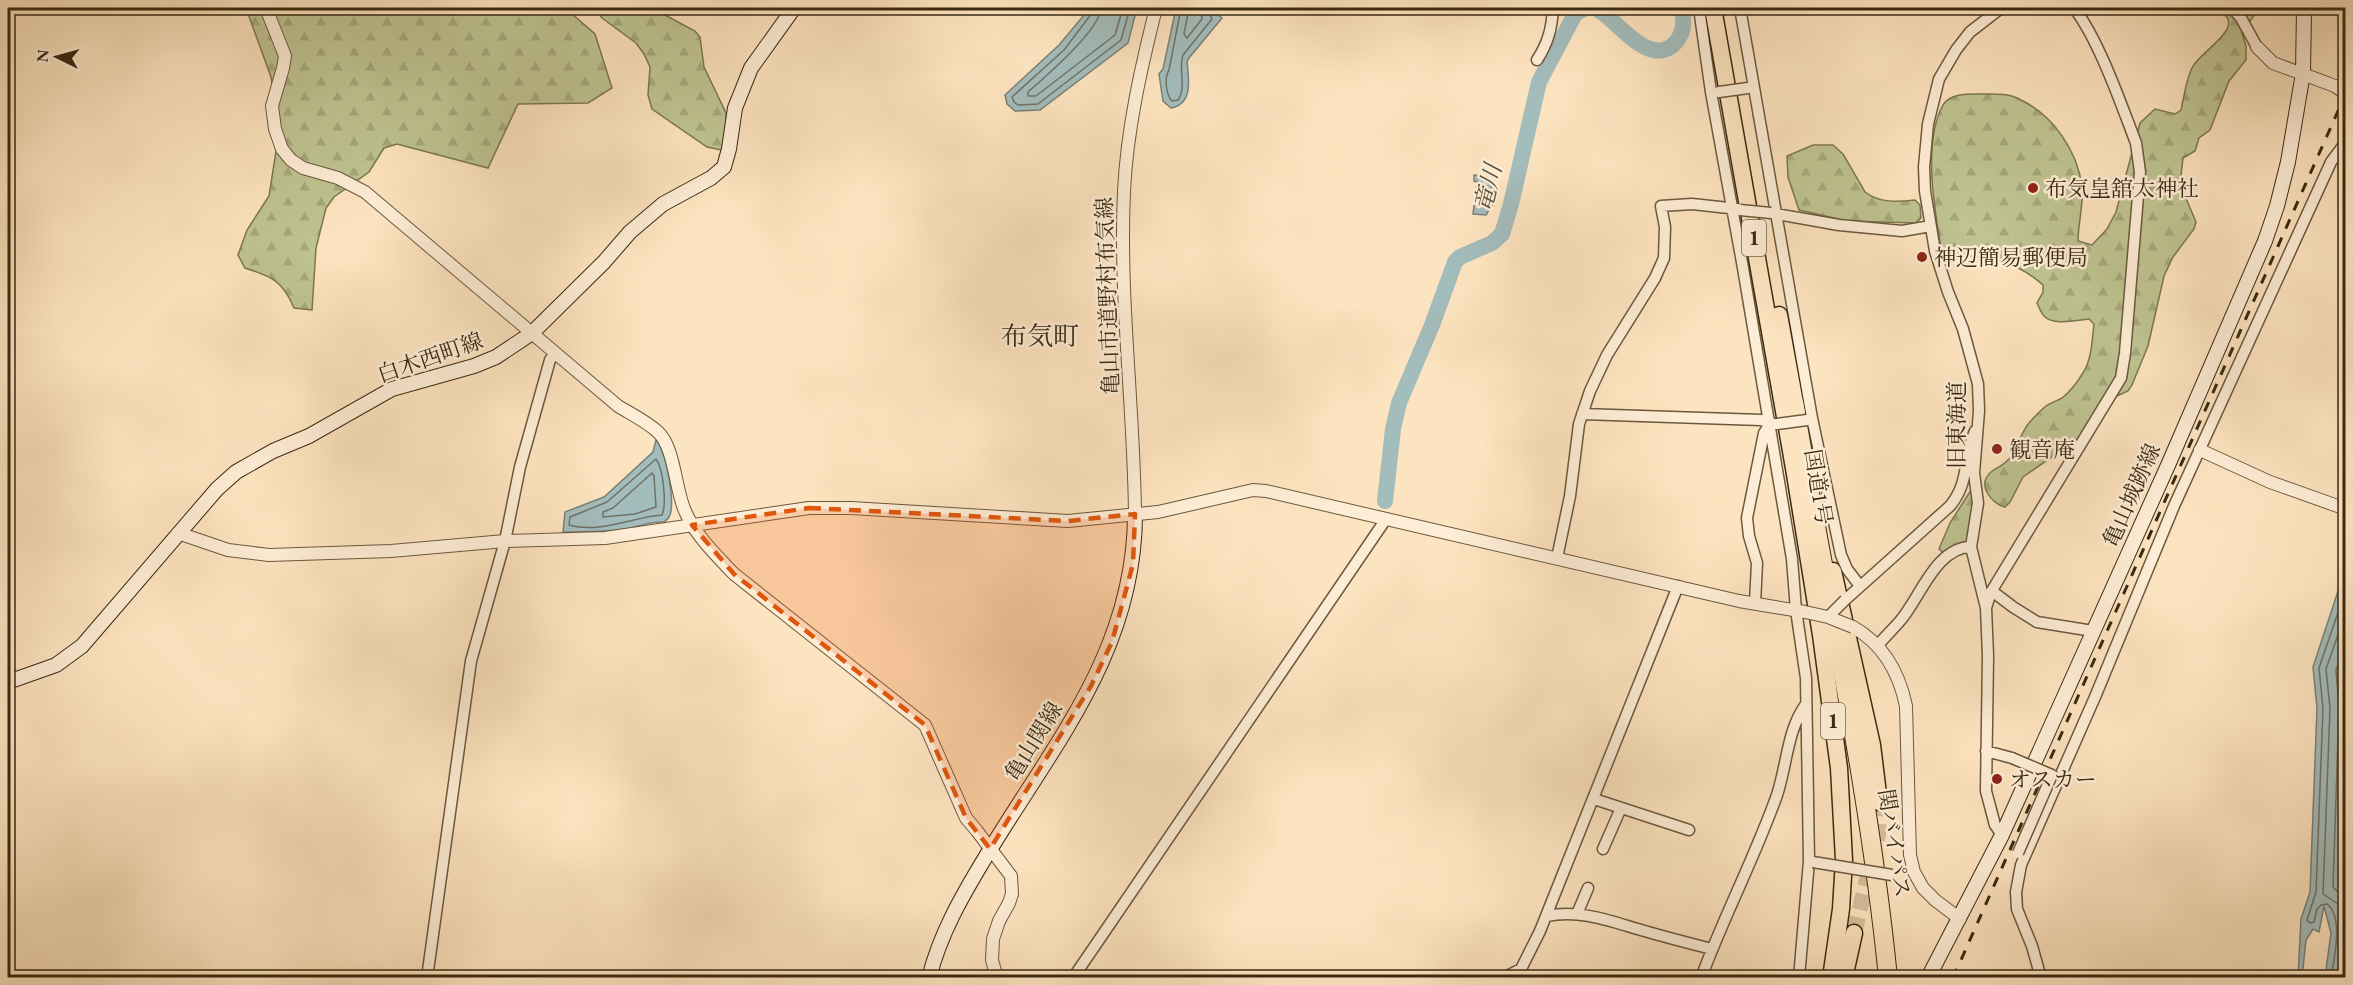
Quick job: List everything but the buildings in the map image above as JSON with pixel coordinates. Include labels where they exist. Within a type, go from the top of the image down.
[{"type":"highway","name":"国道1号","points":[[1713,8],[1794,468],[1835,735],[1843,813],[1843,884],[1834,977]]},
{"type":"highway","name":"国道1号","points":[[1725,8],[1794,402],[1872,745],[1880,802]]},
{"type":"highway","name":"1","points":[[1794,402],[1850,716]]},
{"type":"highway","name":"1","points":[[1794,468],[1850,716]]},
{"type":"highway","name":"関バイパス","points":[[1850,716],[1872,845],[1888,978]]},
{"type":"highway","name":"国道1号","points":[[1834,977],[1854,933]]},
{"type":"main road","name":"白木西町線","points":[[8,682],[56,665],[82,646],[217,489],[244,467],[309,436],[392,389],[474,366],[496,357],[531,333],[604,262],[630,232],[663,204],[711,178],[724,167],[735,108],[751,68],[794,8]]},
{"type":"main road","name":"亀山城跡線","points":[[1928,978],[2002,835],[2265,241],[2288,162],[2303,74],[2304,8]]},
{"type":"main road","name":"亀山関線","points":[[929,978],[953,914],[990,849],[1092,686],[1112,642],[1127,596],[1132,564],[1135,514]]},
{"type":"street","points":[[266,8],[284,51],[283,68],[272,106],[275,129],[286,155],[303,168],[338,178],[365,192],[618,406],[644,422],[662,437],[684,510],[692,525],[734,574],[925,725],[966,818],[1011,876],[1010,903],[999,921],[993,939],[992,960],[997,978]]},
{"type":"street","name":"亀山市道野村布気線","points":[[1135,514],[1134,440],[1123,258],[1124,190],[1130,127],[1156,8]]},
{"type":"street","points":[[1537,60],[1547,45],[1553,8]]},
{"type":"street","points":[[1699,8],[1773,424],[1800,611],[1806,678],[1811,862],[1799,978]]},
{"type":"street","points":[[1740,8],[1810,419],[1841,555],[1847,569],[1860,586]]},
{"type":"street","name":"旧東海道","points":[[2001,8],[1971,32],[1956,50],[1939,79],[1929,115],[1924,167],[1925,191],[1939,264],[1976,369],[1979,402],[1974,473],[1978,502],[1971,547],[1986,608],[1988,656],[1986,791],[1995,825],[2002,835]]},
{"type":"street","points":[[1986,608],[1992,591],[2101,414],[2123,372],[2140,172],[2139,153],[2098,52],[2081,16],[2074,8]]},
{"type":"street","points":[[2232,8],[2241,18],[2257,47],[2273,63],[2336,86],[2346,94]]},
{"type":"street","points":[[1715,92],[1752,87]]},
{"type":"street","points":[[2018,878],[2021,865],[2200,450],[2331,162],[2346,142]]},
{"type":"street","points":[[1557,558],[1570,496],[1582,414],[1600,369],[1650,288],[1661,265],[1665,243],[1664,217],[1661,206],[1692,204],[1736,208],[1839,225],[1902,231],[1931,226]]},
{"type":"street","points":[[426,978],[471,661],[505,542],[520,466],[550,360],[555,353]]},
{"type":"street","points":[[1582,414],[1761,420],[1773,424],[1810,419]]},
{"type":"street","points":[[1755,603],[1757,563],[1749,536],[1747,518],[1764,433],[1773,424]]},
{"type":"street","points":[[1828,617],[1958,497],[1962,488],[1969,444],[1977,425]]},
{"type":"street","points":[[2200,450],[2270,482],[2346,509]]},
{"type":"street","points":[[178,533],[228,550],[268,555],[391,551],[505,542],[605,538],[809,508],[851,508],[1068,521],[1158,512],[1253,490],[1739,601],[1828,617],[1853,627],[1878,645],[1894,669],[1903,689],[1906,706],[1909,840],[1914,872],[1929,894],[1960,919]]},
{"type":"street","points":[[1073,978],[1386,519]]},
{"type":"street","points":[[1878,645],[1901,621],[1926,580],[1946,558],[1953,551],[1962,547],[1971,547]]},
{"type":"street","points":[[1503,978],[1521,969],[1547,916],[1678,586]]},
{"type":"street","points":[[1992,591],[2013,608],[2037,622],[2093,631]]},
{"type":"street","points":[[1701,978],[1777,794],[1799,713],[1806,703]]},
{"type":"street","points":[[1986,751],[2012,758],[2052,775],[2018,853],[2017,909],[2032,946],[2041,978]]},
{"type":"street","points":[[1594,798],[1689,830]]},
{"type":"street","points":[[1603,849],[1621,808]]},
{"type":"street","points":[[1811,862],[1892,875]]},
{"type":"street","points":[[1577,914],[1588,888]]},
{"type":"street","points":[[1547,916],[1562,912],[1600,917],[1675,940],[1713,948]]},
{"type":"highlighted area","points":[[809,508],[1068,521],[1135,514],[1133,564],[1112,642],[1091,686],[990,849],[966,818],[925,725],[734,574],[692,525]]},
{"type":"green space","points":[[246,8],[565,8],[595,34],[612,88],[588,103],[518,104],[488,168],[397,144],[384,148],[369,172],[334,197],[326,208],[316,248],[312,310],[294,308],[281,286],[269,277],[245,268],[238,255],[247,230],[269,196],[279,132],[271,77]]},
{"type":"green space","points":[[594,8],[652,8],[695,31],[700,37],[704,67],[726,113],[727,140],[721,150],[707,147],[652,109],[648,95],[650,67],[644,54],[636,43],[602,18]]},
{"type":"green space","points":[[2216,8],[2259,8],[2242,33],[2246,46],[2246,60],[2229,81],[2210,130],[2199,138],[2195,151],[2183,158],[2180,184],[2196,222],[2194,229],[2173,257],[2164,276],[2148,346],[2132,385],[2128,391],[2100,404],[2082,436],[2023,477],[2010,502],[2005,507],[2000,505],[1991,498],[1985,488],[1987,477],[2009,459],[2026,427],[2035,416],[2046,406],[2065,396],[2079,379],[2088,362],[2094,324],[2089,319],[2065,322],[2048,319],[2043,315],[2037,303],[2043,292],[2043,285],[2020,269],[1996,260],[1942,254],[1934,198],[1932,158],[1933,138],[1943,105],[1950,98],[1960,95],[2001,94],[2021,100],[2044,115],[2062,136],[2075,160],[2082,186],[2078,241],[2092,245],[2107,229],[2116,212],[2140,123],[2155,109],[2175,114],[2181,110],[2192,68],[2227,30],[2229,22],[2226,15]]},
{"type":"green space","points":[[1813,145],[1833,145],[1843,154],[1865,192],[1870,196],[1889,201],[1915,200],[1920,205],[1921,218],[1916,223],[1847,221],[1799,210],[1788,177],[1787,156]]},
{"type":"green space","points":[[1971,490],[1974,490],[1973,513],[1968,541],[1944,553],[1939,549],[1950,523]]},
{"type":"water","points":[[1090,8],[1137,8],[1128,43],[1040,110],[1015,111],[1007,104],[1005,95],[1059,45]]},
{"type":"water","points":[[1176,8],[1211,8],[1222,18],[1189,58],[1187,62],[1189,83],[1186,96],[1178,106],[1171,108],[1163,101],[1159,74],[1163,69]]},
{"type":"water","points":[[1474,175],[1487,177],[1492,188],[1498,192],[1486,215],[1473,214],[1477,182],[1474,181]]},
{"type":"water","points":[[656,440],[663,454],[670,488],[671,508],[667,520],[618,530],[563,532],[565,512],[604,497],[653,452]]},
{"type":"water","points":[[2345,570],[2345,965],[2343,977],[2325,977],[2331,933],[2324,906],[2319,932],[2313,929],[2306,940],[2302,977],[2298,977],[2301,919],[2310,892],[2317,708],[2313,667]]},
{"type":"waterway","name":"竜川","points":[[1385,501],[1393,429],[1399,403],[1432,325],[1455,262],[1460,257],[1492,243],[1502,234],[1539,82],[1575,14],[1588,8],[1597,9],[1633,40],[1655,50],[1665,50],[1681,35],[1682,8]]},
{"type":"tunnel","points":[[1854,933],[1878,835],[1879,802]]},
{"type":"railway","points":[[1953,978],[2346,93]]},
{"type":"place","name":"布気皇舘太神社","points":[[2033,188]]},
{"type":"place","name":"神辺簡易郵便局","points":[[1922,257]]},
{"type":"place","name":"観音庵","points":[[1997,449]]},
{"type":"place","name":"オスカー","points":[[1997,779]]},
{"type":"district","name":"布気町","points":[[1040,336]]}]
